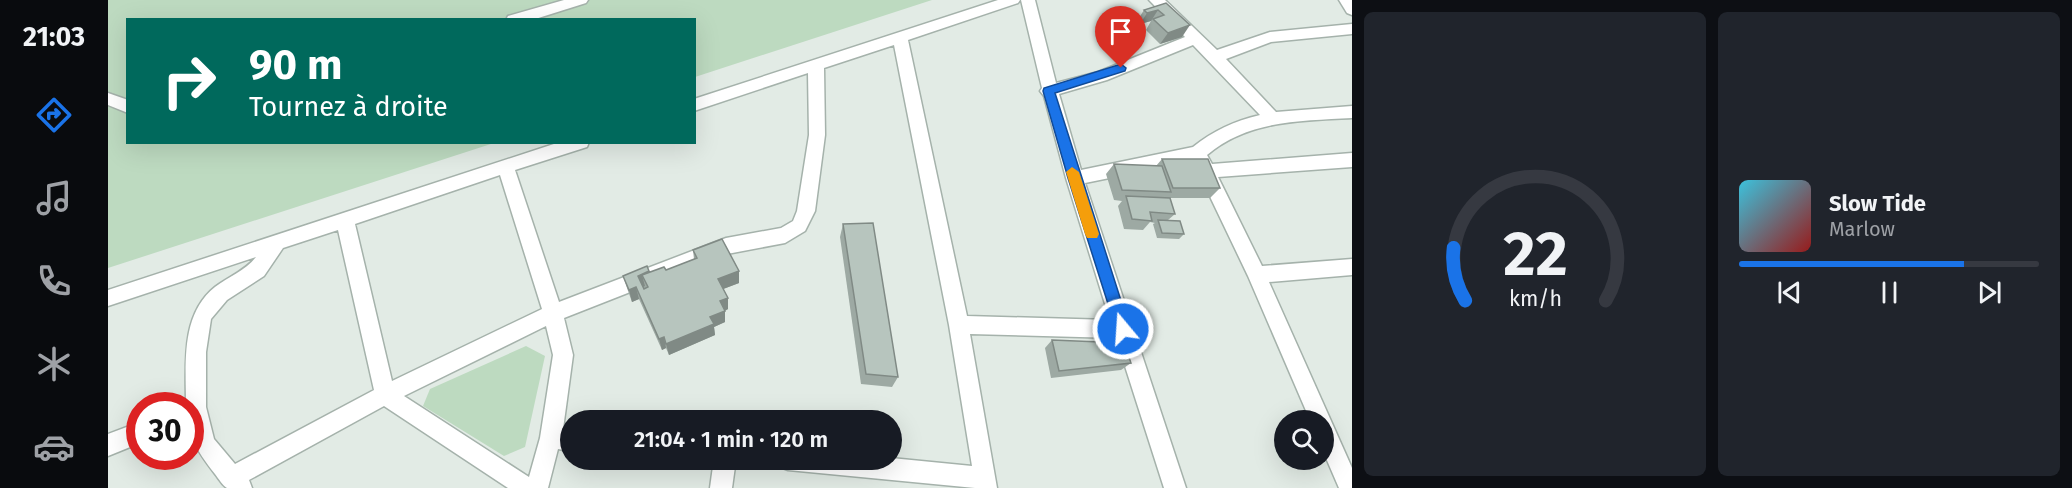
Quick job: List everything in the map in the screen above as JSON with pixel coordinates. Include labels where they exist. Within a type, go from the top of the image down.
[{"type":"street","points":[[520,18],[581,0]]},
{"type":"street","points":[[696,104],[1013,0]]},
{"type":"street","points":[[1028,0],[1048,91],[1074,178],[1174,488]]},
{"type":"street","points":[[1156,0],[1215,57],[1272,118]]},
{"type":"street","points":[[1346,0],[1352,10]]},
{"type":"street","points":[[1215,57],[1270,37],[1352,29]]},
{"type":"street","points":[[878,470],[985,483],[959,325],[900,38]]},
{"type":"street","points":[[1048,91],[1102,76],[1196,38]]},
{"type":"street","points":[[204,441],[236,483],[385,395],[552,313],[726,246],[785,236],[799,226],[806,211],[817,135],[816,65]]},
{"type":"street","points":[[108,99],[126,105]]},
{"type":"street","points":[[1074,178],[1198,153],[1208,142],[1225,132],[1272,118],[1352,112]]},
{"type":"street","points":[[108,298],[575,144]]},
{"type":"street","points":[[1198,153],[1257,275],[1316,410]]},
{"type":"street","points":[[1207,171],[1352,160]]},
{"type":"street","points":[[506,167],[563,355],[561,410]]},
{"type":"street","points":[[345,220],[385,395],[527,488]]},
{"type":"street","points":[[194,392],[195,352],[202,316],[220,294],[257,270],[278,241]]},
{"type":"street","points":[[1257,275],[1352,267]]},
{"type":"street","points":[[959,325],[1123,329]]},
{"type":"street","points":[[108,445],[126,438]]},
{"type":"street","points":[[537,488],[560,439]]},
{"type":"street","points":[[1334,452],[1350,488]]},
{"type":"street","points":[[721,488],[723,470]]},
{"type":"green space","points":[[108,0],[932,0],[696,77],[696,18],[126,18],[126,144],[491,144],[108,268]]},
{"type":"green space","points":[[526,346],[545,356],[525,447],[504,456],[423,406],[430,389]]},
{"type":"building","points":[[1166,3],[1190,25],[1168,33],[1153,19],[1164,15],[1158,10],[1147,13],[1144,10]]},
{"type":"building","points":[[1162,159],[1208,159],[1220,188],[1173,188]]},
{"type":"building","points":[[1114,164],[1162,166],[1171,192],[1122,190]]},
{"type":"building","points":[[1126,196],[1170,198],[1175,214],[1150,212],[1152,221],[1132,219]]},
{"type":"building","points":[[1158,220],[1180,221],[1184,234],[1162,233]]},
{"type":"building","points":[[873,223],[898,377],[866,374],[843,224]]},
{"type":"building","points":[[722,239],[739,271],[718,279],[728,298],[720,301],[725,311],[710,317],[714,324],[666,344],[664,337],[659,339],[636,287],[629,290],[623,276],[647,266],[649,271],[638,276],[644,289],[648,287],[642,275],[664,267],[666,270],[697,258],[693,250]]},
{"type":"building","points":[[1052,340],[1124,343],[1131,363],[1059,371]]},
{"type":"slow traffic","points":[[1072,172],[1092,234]]},
{"type":"route","points":[[1121,68],[1102,76],[1048,91],[1123,329]]}]
